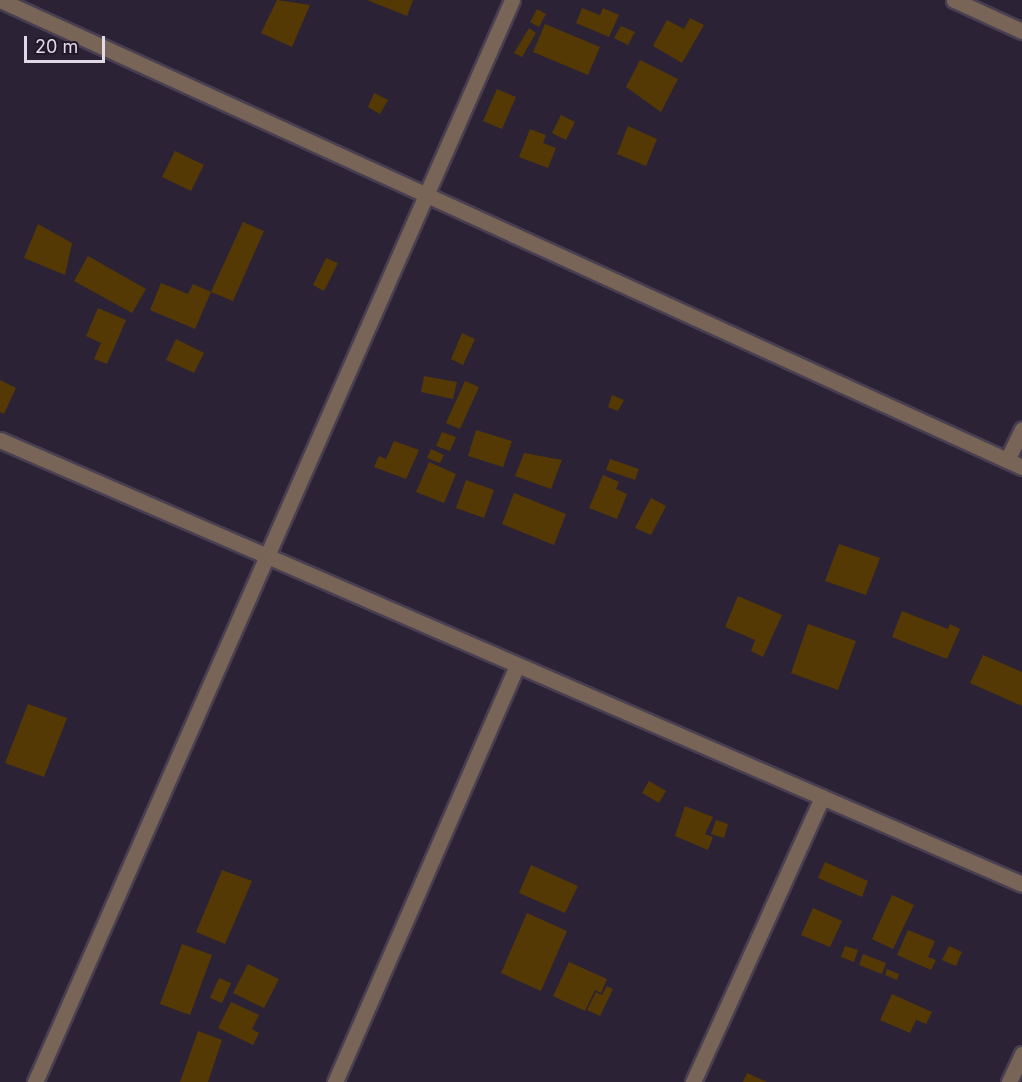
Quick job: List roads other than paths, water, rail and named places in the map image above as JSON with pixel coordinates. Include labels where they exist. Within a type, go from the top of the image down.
[{"type":"street","points":[[0,0],[1022,467]]},
{"type":"street","points":[[35,1082],[512,0]]},
{"type":"street","points":[[954,0],[1022,31]]},
{"type":"street","points":[[1007,460],[1022,429]]},
{"type":"street","points":[[0,440],[267,556],[516,668],[822,797],[1022,885]]},
{"type":"street","points":[[335,1082],[516,668]]},
{"type":"street","points":[[693,1082],[822,797]]},
{"type":"street","points":[[1009,1082],[1022,1054]]}]
